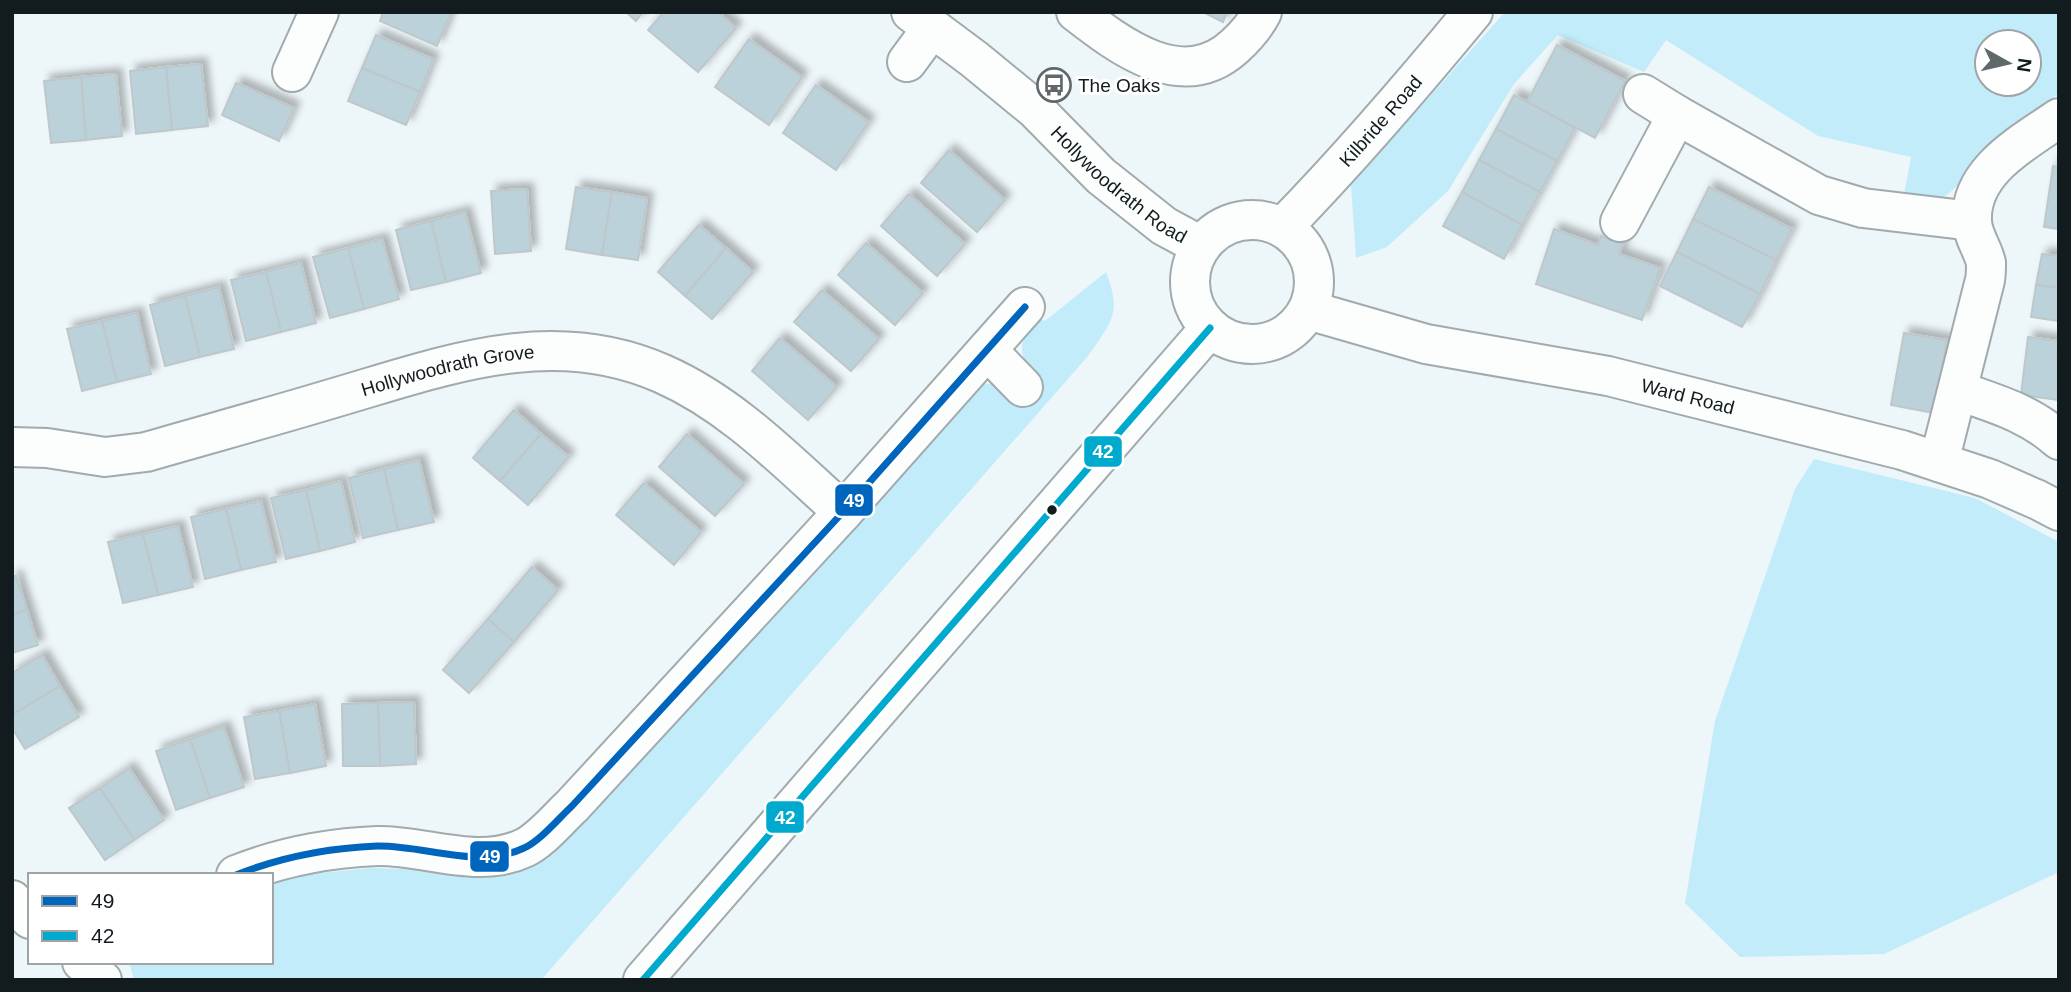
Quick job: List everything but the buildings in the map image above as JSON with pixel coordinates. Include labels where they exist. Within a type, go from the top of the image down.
[{"type":"street","points":[[1076,12],[1116,43],[1158,63],[1195,67],[1226,54],[1254,28],[1262,12]]},
{"type":"street","name":"Kilbride Road","points":[[1283,227],[1385,117],[1473,12]]},
{"type":"street","points":[[292,72],[312,15]]},
{"type":"street","points":[[907,62],[921,20]]},
{"type":"street","name":"Hollywoodrath Road","points":[[921,20],[1035,109],[1101,176],[1164,226],[1201,246]]},
{"type":"street","points":[[1643,93],[1819,195],[1863,208],[1972,220]]},
{"type":"street","points":[[1620,222],[1677,115]]},
{"type":"street","points":[[1940,462],[1985,280],[1986,264],[1974,236],[1972,220],[1975,195],[1997,162],[2059,118]]},
{"type":"street","points":[[1247,219],[1266,220],[1283,227],[1298,238],[1309,254],[1315,272],[1315,292],[1308,310],[1297,326],[1282,337],[1264,344],[1244,344],[1226,339],[1210,328],[1195,306],[1190,280],[1193,262],[1201,246],[1213,232],[1229,223],[1247,219]]},
{"type":"street","points":[[241,873],[310,852],[377,846],[495,858],[527,847],[572,806],[843,512],[1025,307]]},
{"type":"street","name":"Ward Road","points":[[1308,310],[1426,344],[1608,376],[1902,450],[1990,479],[2059,511]]},
{"type":"street","points":[[643,980],[1210,328]]},
{"type":"street","name":"Hollywoodrath Grove","points":[[12,447],[47,448],[106,457],[146,452],[456,362],[515,351],[555,349],[609,355],[652,370],[730,412],[843,512]]},
{"type":"street","points":[[987,350],[1023,387]]},
{"type":"street","points":[[1959,391],[2022,414],[2041,424],[2059,440]]},
{"type":"street","points":[[12,900],[28,917]]},
{"type":"shaded area","points":[[1505,12],[2059,12],[2059,93],[1989,150],[1962,182],[1942,199],[1904,195],[1911,157],[1818,136],[1666,40],[1644,72],[1558,35],[1514,84],[1448,191],[1387,247],[1356,258],[1351,185]]},
{"type":"shaded area","points":[[1106,272],[1114,308],[1108,325],[1088,356],[541,980],[134,980],[131,964],[273,964],[273,882],[287,876],[373,868],[449,870],[477,877],[519,871],[536,856],[971,383],[995,384],[1028,369],[1022,353],[1023,342],[1039,318],[1045,321]]},
{"type":"shaded area","points":[[1814,459],[1975,498],[2059,542],[2059,872],[1884,954],[1740,957],[1685,903],[1715,721],[1795,489]]},
{"type":"transit line","name":"49","points":[[242,873],[287,858],[341,849],[377,846],[488,857],[524,848],[536,840],[572,806],[843,512],[1025,307]]},
{"type":"transit line","name":"42","points":[[643,980],[1210,328]]},
{"type":"place","name":"The Oaks","points":[[1054,85]]}]
